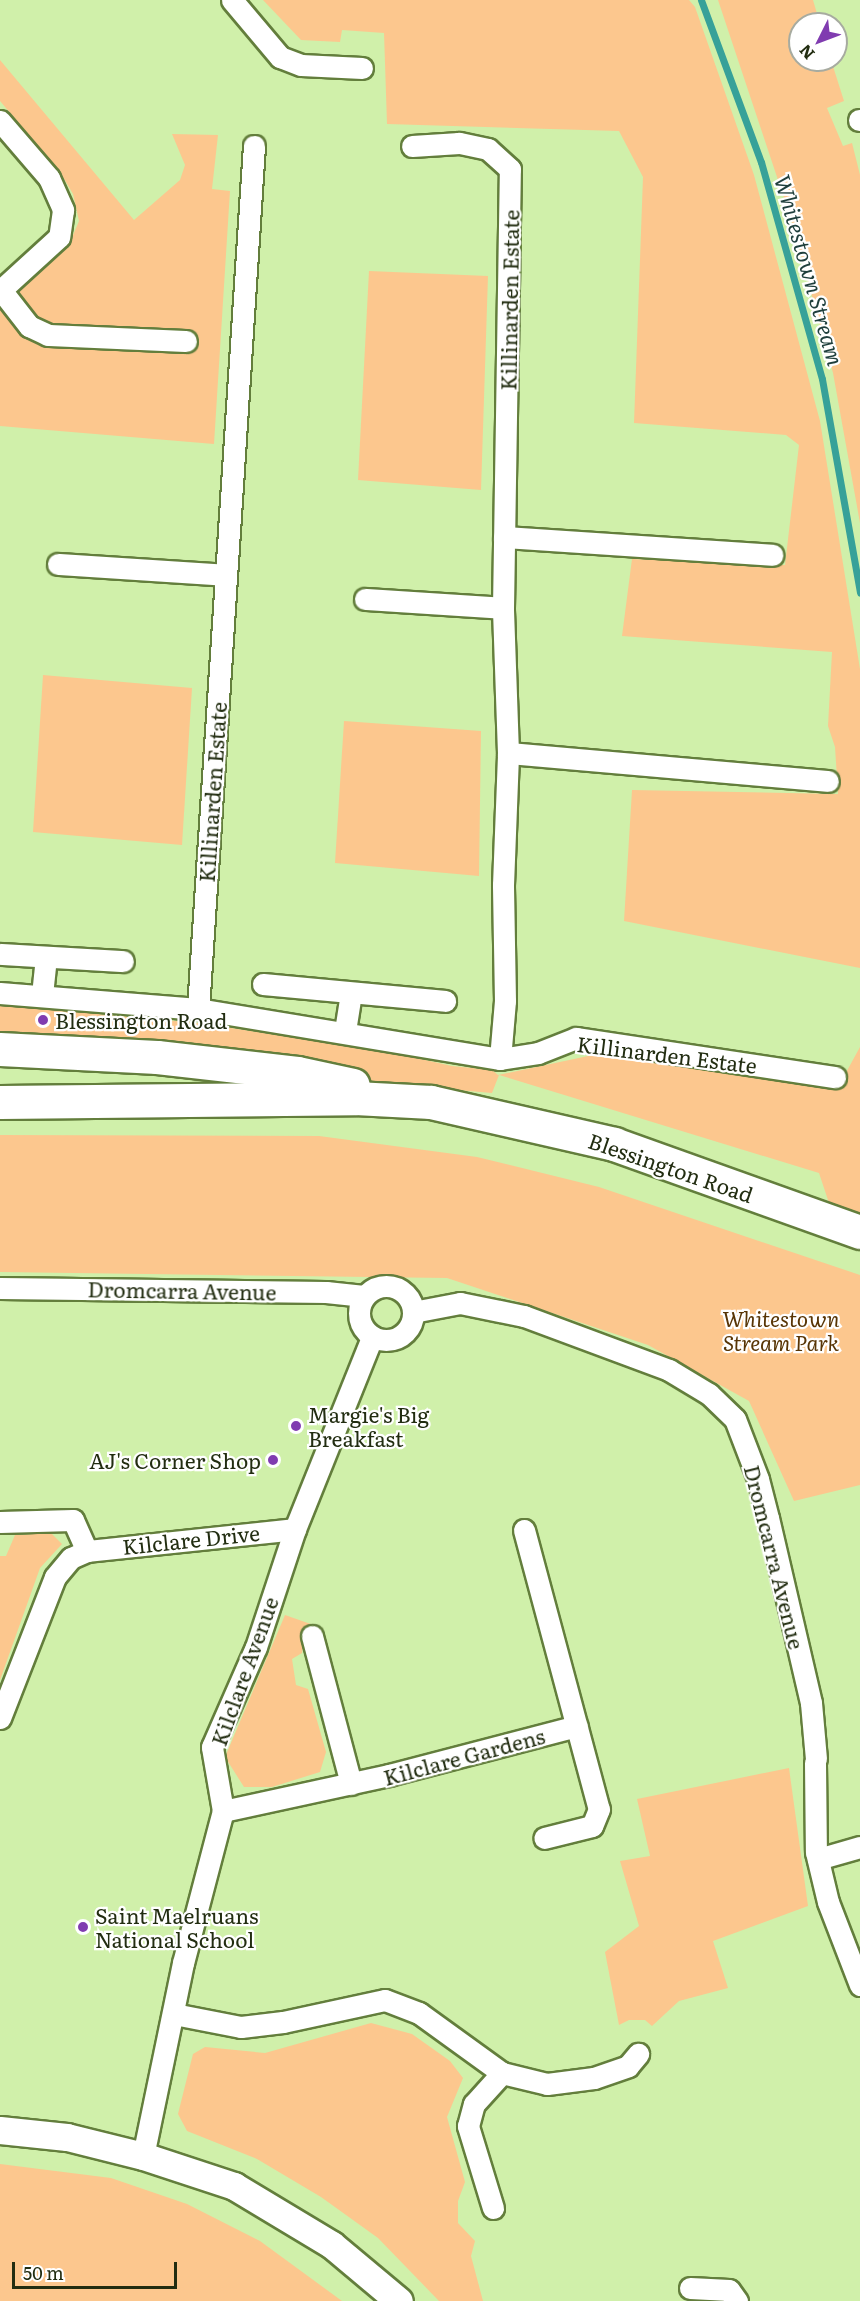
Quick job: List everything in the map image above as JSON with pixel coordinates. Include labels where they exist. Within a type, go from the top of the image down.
[{"type":"main road","name":"Blessington Road","points":[[0,1049],[235,1065],[297,1073],[614,1144],[860,1232]]},
{"type":"main road","name":"Blessington Road","points":[[0,1102],[88,1104],[407,1099]]},
{"type":"main road","points":[[0,1116],[88,1104]]},
{"type":"street","points":[[232,0],[280,57],[301,65],[362,68]]},
{"type":"street","points":[[0,121],[49,178],[63,210],[59,237],[1,290],[29,326],[48,335],[186,341]]},
{"type":"street","name":"Killinarden Estate","points":[[412,146],[459,143],[488,149],[510,169],[503,608],[508,753],[503,885],[505,1001],[500,1059]]},
{"type":"street","name":"Killinarden Estate","points":[[198,1009],[254,146]]},
{"type":"street","points":[[504,537],[772,555]]},
{"type":"street","points":[[58,564],[226,575]]},
{"type":"street","points":[[365,599],[503,608]]},
{"type":"street","points":[[508,753],[828,781]]},
{"type":"street","points":[[0,954],[123,961]]},
{"type":"street","points":[[42,995],[46,957]]},
{"type":"street","points":[[263,984],[445,1001]]},
{"type":"street","name":"Killinarden Estate","points":[[0,993],[198,1009],[345,1031],[500,1059],[538,1053],[576,1038],[835,1077]]},
{"type":"street","points":[[345,1031],[351,994]]},
{"type":"street","points":[[380,1286],[389,1286],[406,1295],[413,1312],[409,1328],[397,1339],[372,1337],[360,1323],[359,1305],[364,1296],[380,1286]]},
{"type":"street","name":"Dromcarra Avenue","points":[[0,1288],[326,1292],[364,1296]]},
{"type":"street","name":"Dromcarra Avenue","points":[[413,1312],[460,1303],[524,1316],[669,1370],[709,1394],[735,1419],[765,1508],[811,1703],[818,1859],[828,1902],[860,1985]]},
{"type":"street","name":"Kilclare Avenue","points":[[143,2156],[183,1963],[224,1811],[212,1747],[256,1647],[295,1529],[372,1337]]},
{"type":"street","points":[[0,1522],[73,1520],[87,1551]]},
{"type":"street","name":"Kilclare Drive","points":[[0,1718],[55,1577],[71,1558],[87,1551],[295,1529]]},
{"type":"street","points":[[524,1530],[599,1809],[592,1826],[544,1838]]},
{"type":"street","points":[[312,1636],[351,1784]]},
{"type":"street","name":"Kilclare Gardens","points":[[224,1811],[351,1784],[577,1726]]},
{"type":"street","points":[[818,1859],[860,1847]]},
{"type":"street","points":[[174,2014],[241,2027],[283,2022],[385,2000],[418,2013],[502,2073],[547,2084],[594,2078],[628,2066],[638,2054]]},
{"type":"street","points":[[493,2208],[468,2126],[474,2104],[502,2073]]},
{"type":"street","points":[[0,2130],[67,2137],[143,2156],[234,2186],[332,2245],[399,2301]]},
{"type":"street","points":[[690,2288],[729,2290],[737,2301]]},
{"type":"green space","points":[[263,0],[689,0],[695,7],[754,175],[820,421],[860,669],[860,968],[624,921],[632,790],[838,794],[835,747],[828,726],[832,652],[622,636],[632,559],[785,565],[799,445],[786,435],[634,423],[643,177],[619,131],[387,124],[384,33],[342,30],[340,42],[301,40]]},
{"type":"green space","points":[[718,0],[813,0],[816,12],[788,12],[788,72],[835,72],[844,101],[827,108],[843,146],[852,143],[860,175],[860,523],[833,373],[790,216]]},
{"type":"green space","points":[[0,60],[134,220],[180,180],[185,165],[172,134],[218,135],[212,189],[230,191],[214,444],[0,426],[0,308],[68,247],[79,221],[73,194],[60,172],[0,101]]},
{"type":"green space","points":[[369,271],[488,276],[481,490],[358,480]]},
{"type":"green space","points":[[43,675],[192,688],[182,845],[33,832]]},
{"type":"green space","points":[[344,721],[481,731],[479,876],[335,863]]},
{"type":"green space","points":[[0,1005],[197,1023],[385,1051],[452,1066],[492,1070],[498,1075],[607,1052],[837,1089],[860,1047],[860,1214],[829,1203],[819,1173],[499,1075],[492,1093],[365,1082],[109,1073],[0,1056]]},
{"type":"green space","name":"Whitestown Stream Park","points":[[0,1135],[319,1136],[477,1157],[599,1187],[860,1275],[860,1485],[794,1501],[749,1401],[648,1345],[447,1278],[0,1272]]},
{"type":"green space","points":[[51,1533],[62,1544],[40,1568],[0,1680],[0,1556],[6,1556],[15,1535]]},
{"type":"green space","points":[[285,1615],[322,1628],[305,1634],[302,1653],[292,1659],[296,1685],[308,1689],[326,1752],[320,1772],[272,1787],[244,1787],[225,1757]]},
{"type":"green space","points":[[789,1768],[808,1906],[713,1941],[728,1988],[679,2001],[652,2026],[645,2020],[629,2020],[619,2025],[605,1952],[639,1926],[620,1861],[650,1856],[637,1799]]},
{"type":"green space","points":[[371,2023],[412,2034],[450,2061],[463,2078],[447,2117],[465,2182],[458,2201],[458,2223],[475,2241],[471,2256],[483,2301],[439,2301],[378,2238],[321,2197],[257,2159],[187,2131],[178,2114],[193,2054],[205,2047],[265,2053]]},
{"type":"green space","points":[[0,2164],[111,2178],[187,2204],[260,2241],[342,2301],[0,2301]]},
{"type":"waterway","name":"Whitestown Stream","points":[[701,0],[761,162],[822,379],[860,593]]},
{"type":"place","name":"Blessington Road","points":[[43,1020]]},
{"type":"place","name":"Margie's Big Breakfast","points":[[296,1426]]},
{"type":"place","name":"AJ's Corner Shop","points":[[273,1460]]},
{"type":"place","name":"Saint Maelruans National School","points":[[83,1927]]}]
